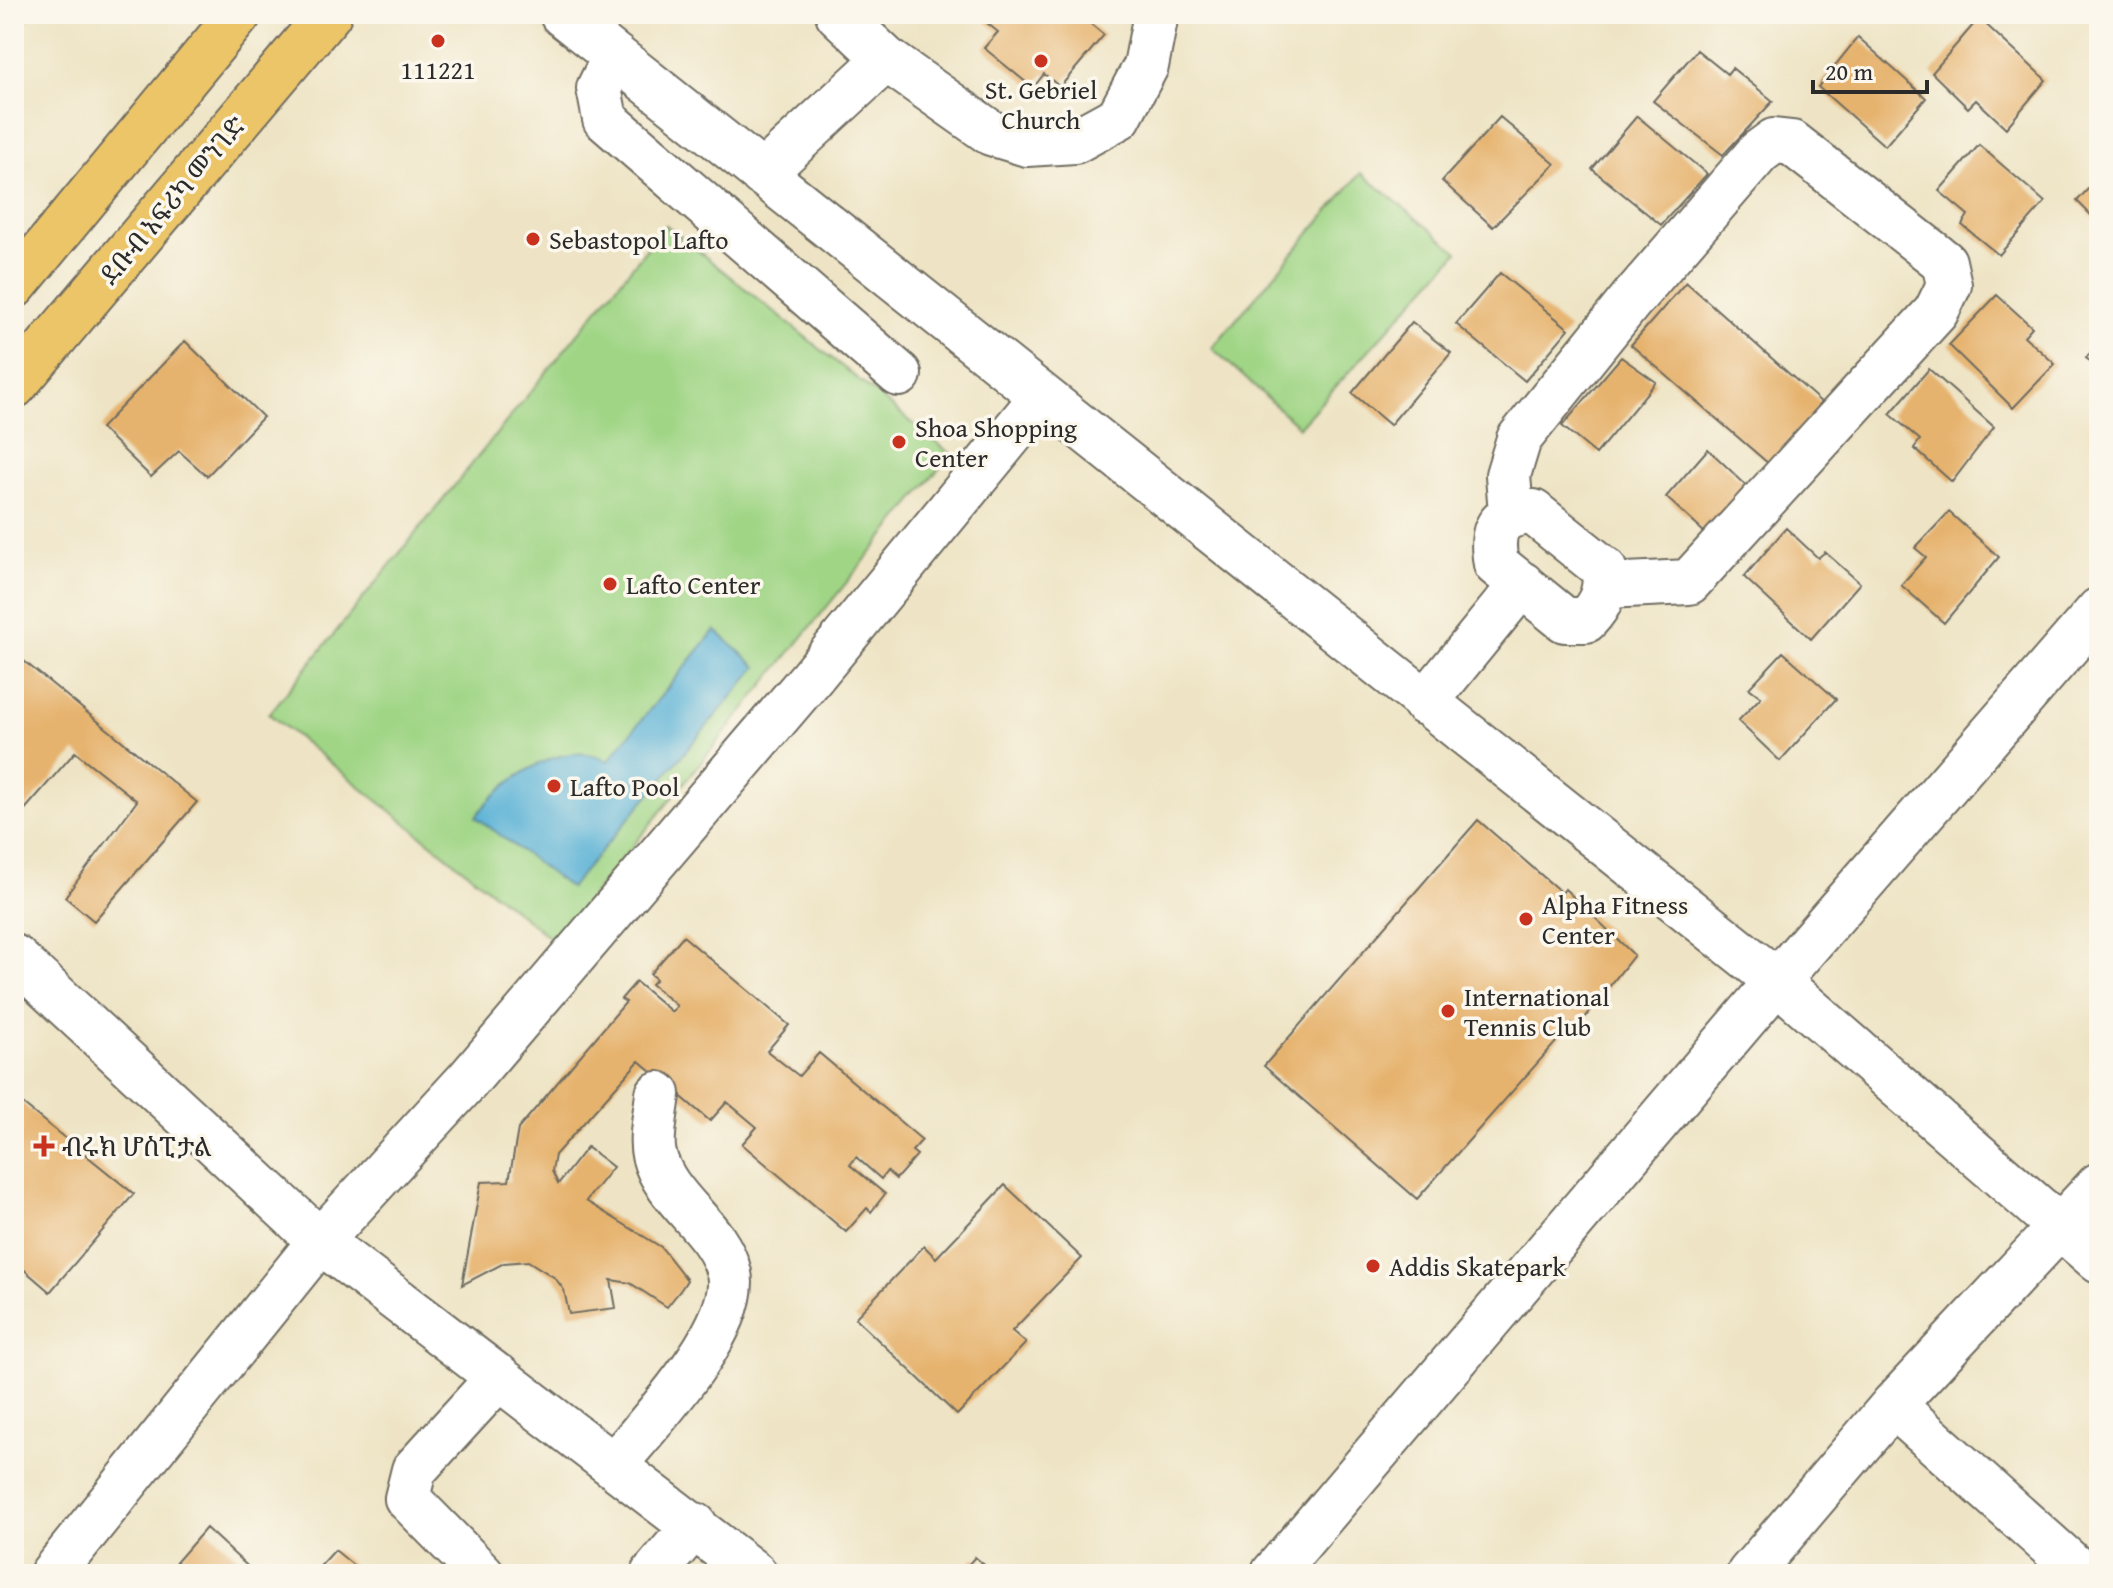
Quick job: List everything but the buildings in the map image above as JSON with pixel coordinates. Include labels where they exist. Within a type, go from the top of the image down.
[{"type":"main road","points":[[14,286],[239,14]]},
{"type":"main road","name":"ደቡብ አፍሪካ መንገድ","points":[[14,386],[329,14]]},
{"type":"street","points":[[562,14],[1777,981],[2099,1261]]},
{"type":"street","points":[[838,14],[886,59],[991,133],[1027,144],[1075,141],[1119,117],[1146,66],[1156,14]]},
{"type":"street","points":[[615,56],[599,88],[605,119],[899,374]]},
{"type":"street","points":[[762,174],[886,59]]},
{"type":"street","points":[[1511,513],[1508,475],[1519,439],[1631,300],[1759,152],[1774,141],[1792,143],[1944,262],[1949,285],[1936,312],[1689,582],[1606,586]]},
{"type":"street","points":[[52,1574],[320,1241],[479,1068],[811,678],[1042,397]]},
{"type":"street","points":[[1533,512],[1604,569],[1606,586],[1598,608],[1586,620],[1575,622],[1565,620],[1522,584],[1496,564],[1493,542],[1499,523],[1511,513],[1533,512]]},
{"type":"street","points":[[1425,703],[1522,584]]},
{"type":"street","points":[[1273,1574],[1777,981],[2099,610]]},
{"type":"street","points":[[14,957],[320,1241],[695,1525],[755,1574]]},
{"type":"street","points":[[614,1465],[686,1379],[727,1302],[729,1274],[713,1242],[693,1214],[665,1186],[653,1152],[658,1094]]},
{"type":"street","points":[[1749,1574],[1893,1405],[2099,1185]]},
{"type":"street","points":[[482,1574],[407,1498],[414,1470],[499,1377]]},
{"type":"street","points":[[1893,1405],[2082,1574]]},
{"type":"street","points":[[653,1574],[695,1525]]},
{"type":"green space","points":[[1361,173],[1458,252],[1299,427],[1212,348]]},
{"type":"green space","name":"Lafto Center","points":[[666,225],[951,454],[555,942],[269,714]]},
{"type":"water","points":[[715,630],[757,667],[570,888],[476,817],[501,790],[535,766],[573,754],[591,755],[608,761]]},
{"type":"place","name":"111221","points":[[438,41]]},
{"type":"place","name":"St. Gebriel Church","points":[[1041,61]]},
{"type":"place","name":"Sebastopol Lafto","points":[[533,239]]},
{"type":"place","name":"Shoa Shopping Center","points":[[899,442]]},
{"type":"place","name":"Lafto Center","points":[[610,584]]},
{"type":"place","name":"Lafto Pool","points":[[554,786]]},
{"type":"place","name":"Alpha Fitness Center","points":[[1526,919]]},
{"type":"place","name":"International Tennis Club","points":[[1448,1011]]},
{"type":"place","name":"ብሩክ ሆስፒታል","points":[[44,1146]]},
{"type":"place","name":"Addis Skatepark","points":[[1373,1266]]}]
